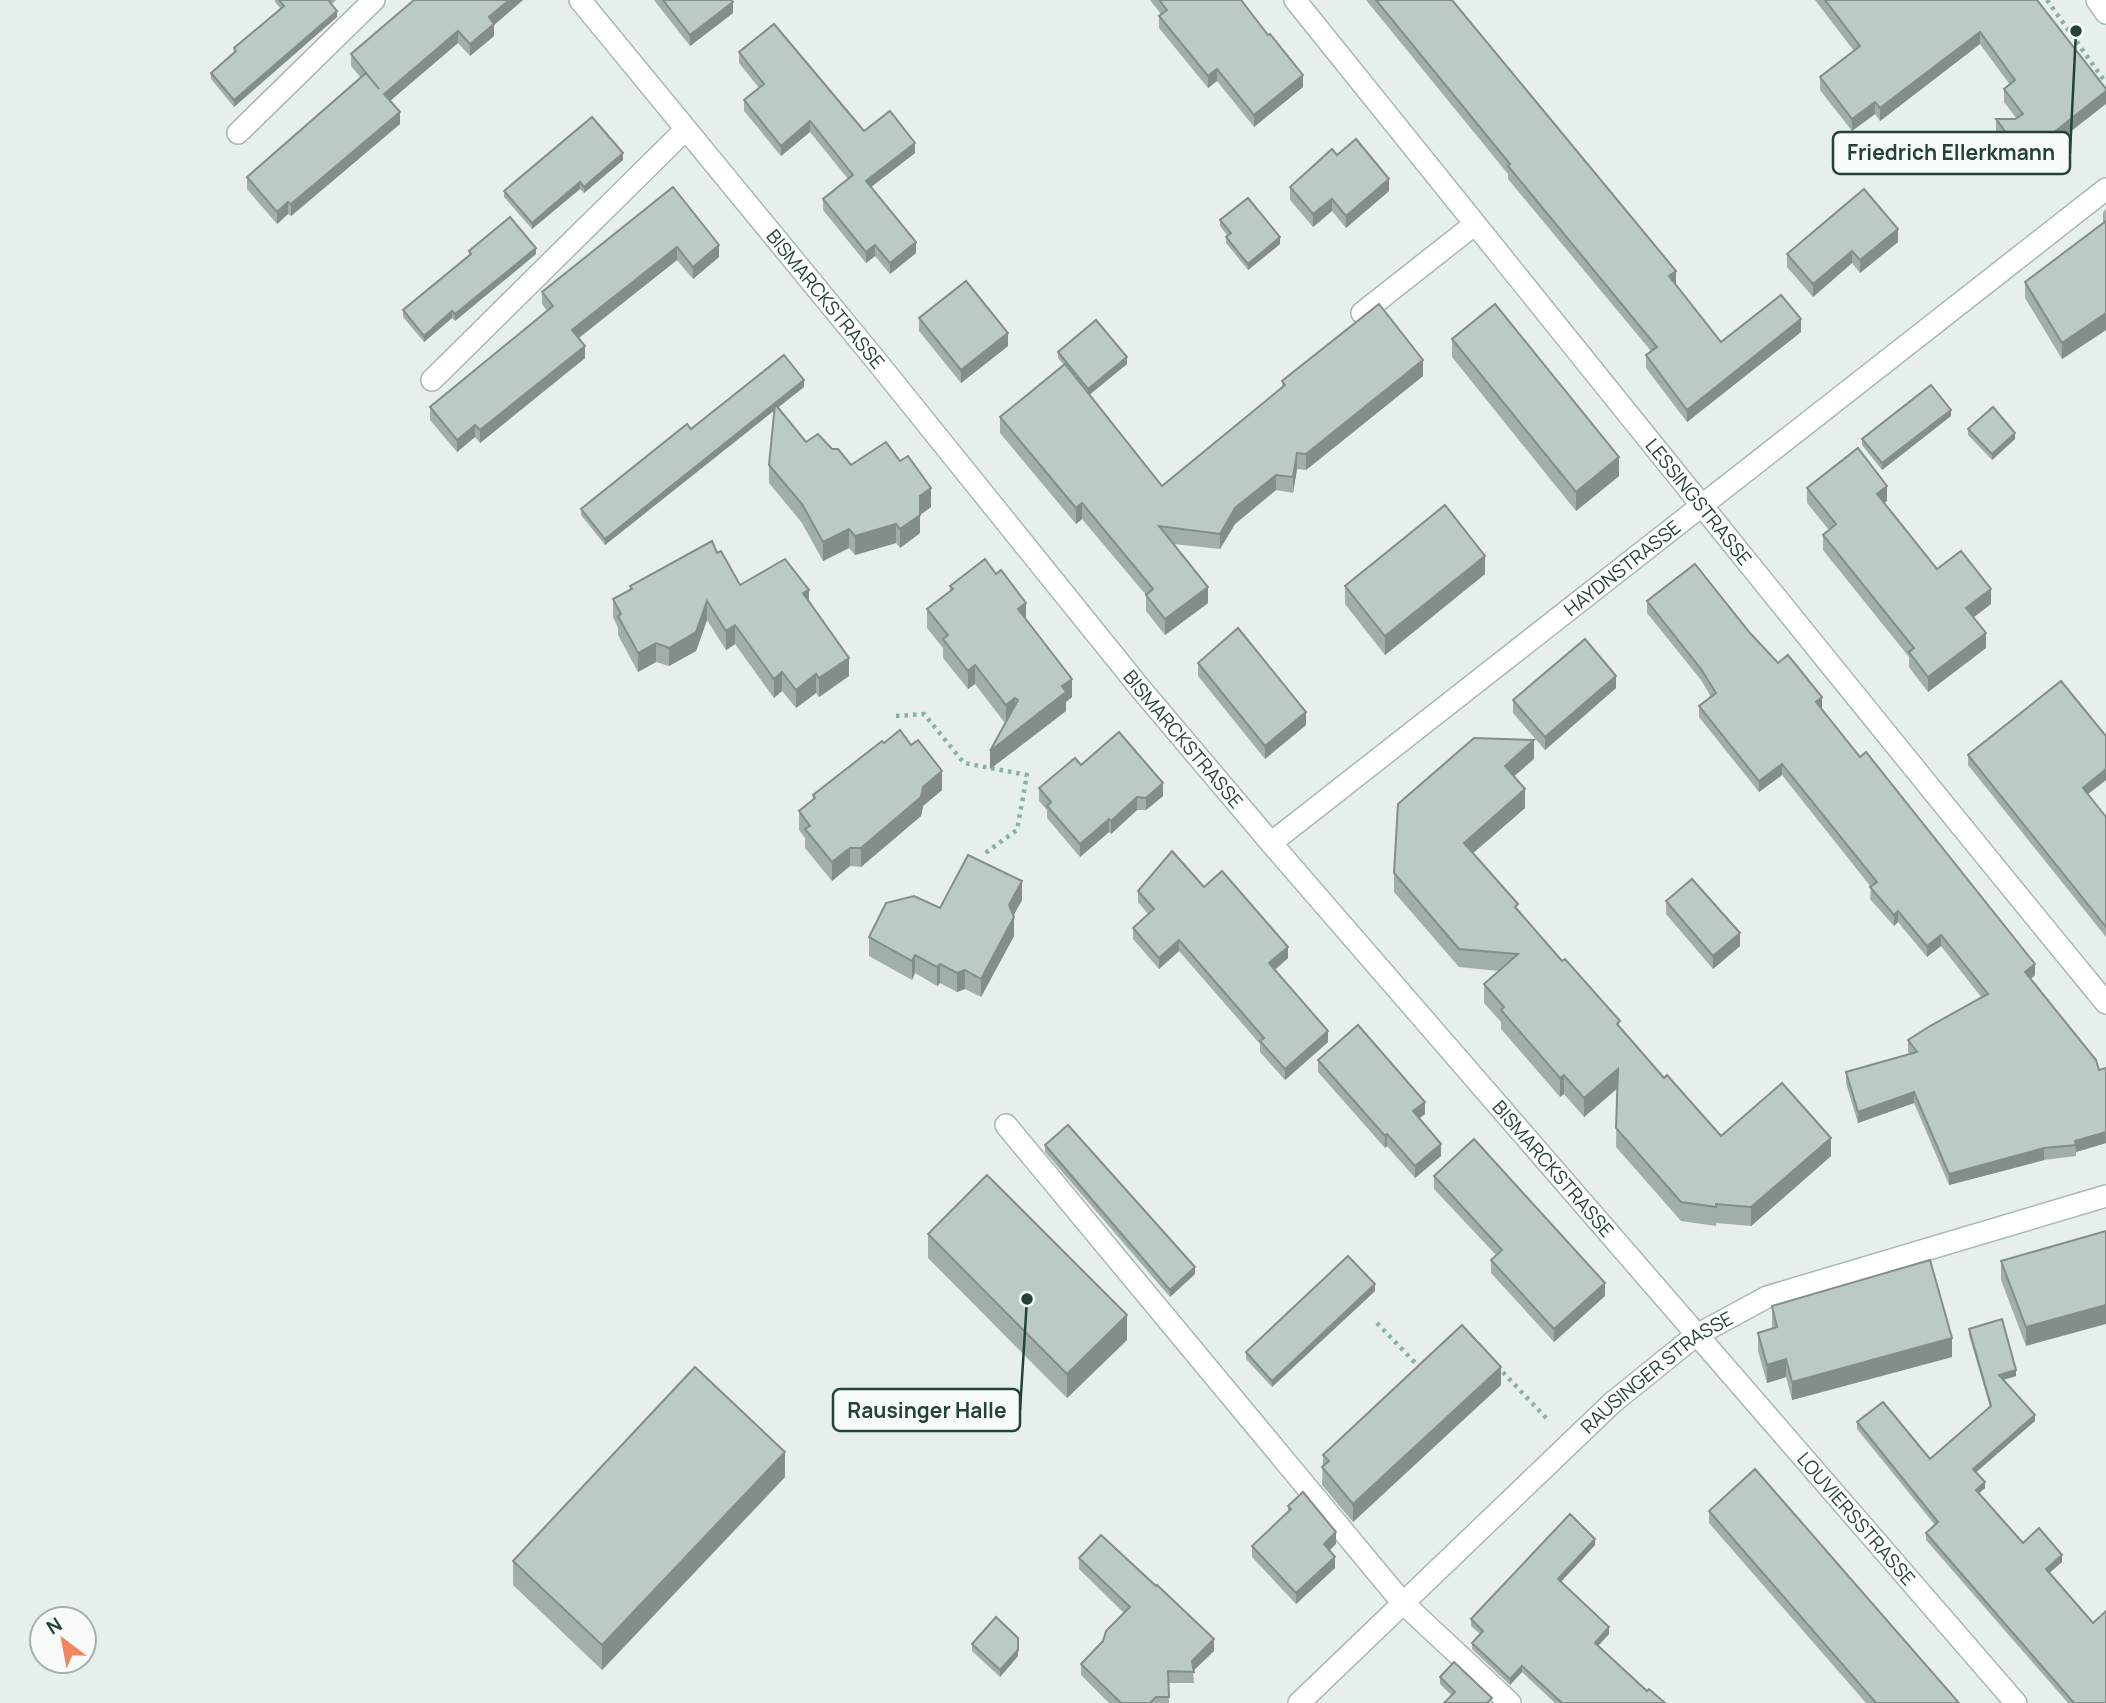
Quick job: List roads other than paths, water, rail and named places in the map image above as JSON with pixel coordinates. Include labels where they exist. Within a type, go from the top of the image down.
[{"type":"street","points":[[238,133],[374,0]]},
{"type":"street","name":"BISMARCKSTRASSE","points":[[580,0],[1140,688],[1695,1336]]},
{"type":"street","name":"LESSINGSTRASSE","points":[[1295,0],[1849,690],[2106,1003]]},
{"type":"street","points":[[2096,0],[2106,13]]},
{"type":"street","points":[[432,380],[685,130]]},
{"type":"street","name":"HAYDNSTRASSE","points":[[1270,843],[2106,189]]},
{"type":"street","points":[[1362,313],[1475,224]]},
{"type":"street","points":[[1006,1125],[1402,1602],[1510,1703]]},
{"type":"street","name":"RAUSINGER STRASSE","points":[[1299,1703],[1612,1403],[1695,1336],[1767,1297],[2106,1196]]},
{"type":"street","name":"LOUVIERSSTRASSE","points":[[1695,1336],[2016,1703]]},
{"type":"place","name":"Friedrich Ellerkmann","points":[[2076,31]]},
{"type":"place","name":"Rausinger Halle","points":[[1027,1299]]}]
